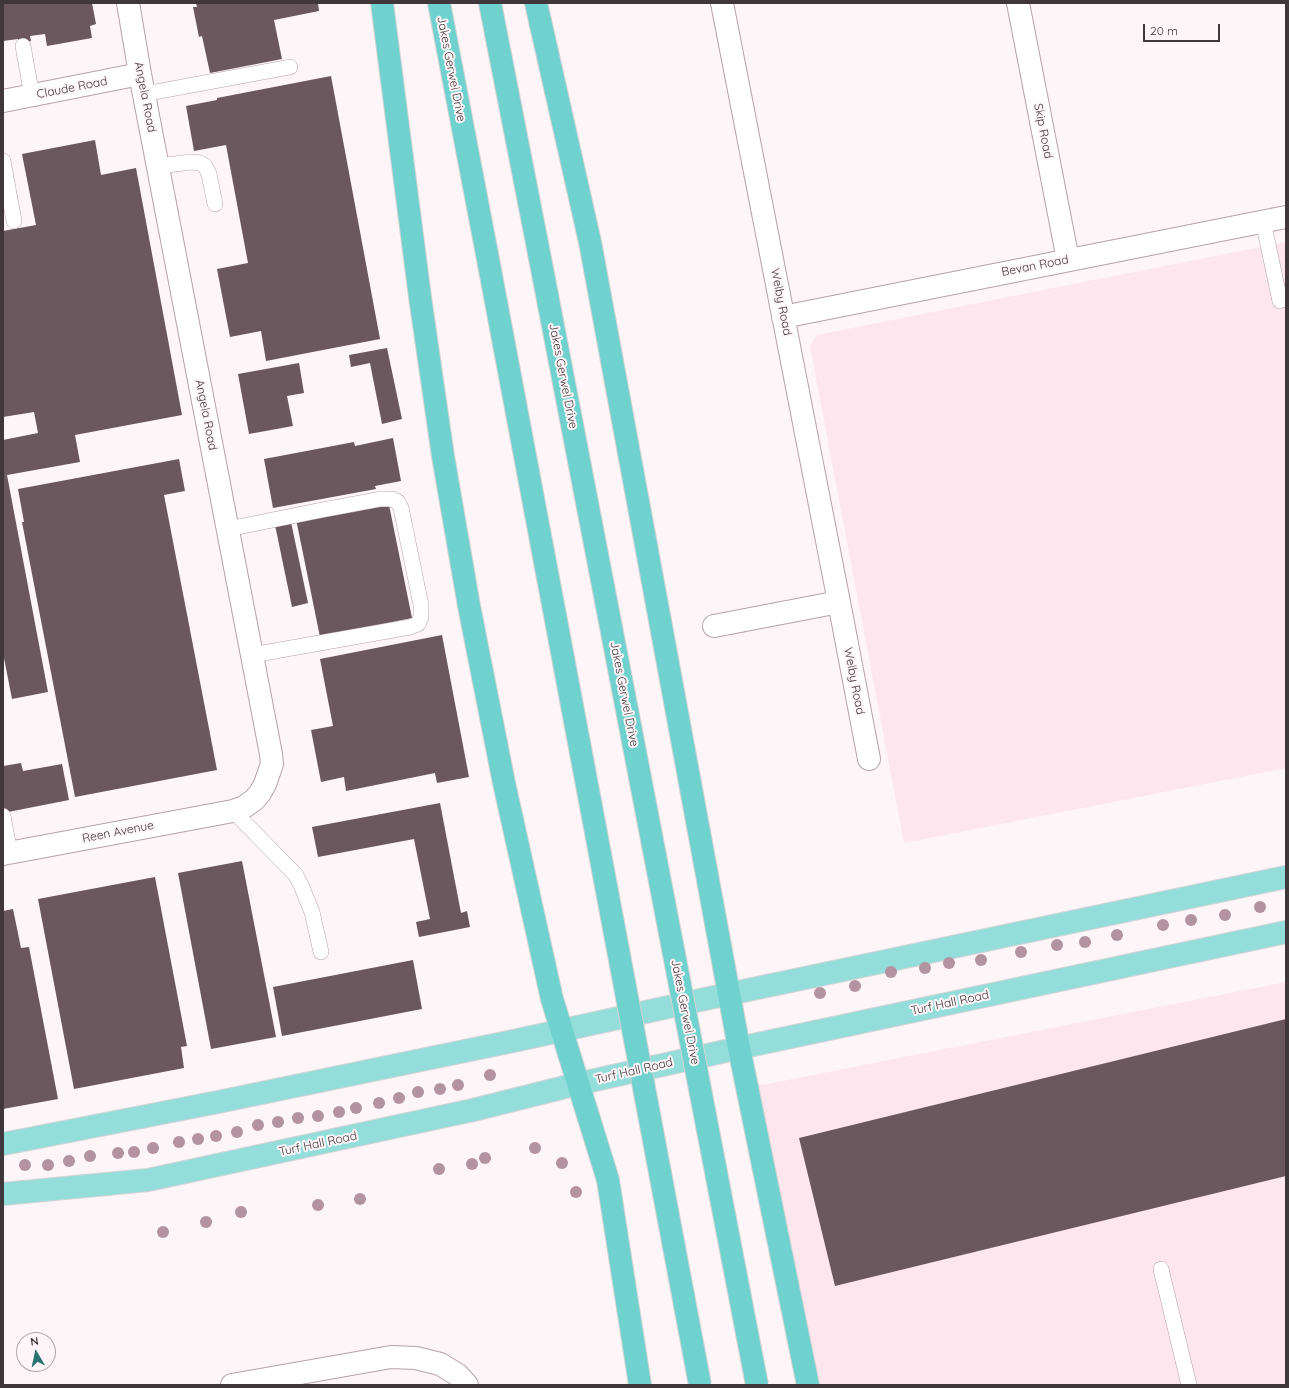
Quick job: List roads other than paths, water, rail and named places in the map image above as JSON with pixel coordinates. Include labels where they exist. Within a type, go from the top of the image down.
[{"type":"highway","points":[[382,3],[420,297],[443,456],[471,614],[501,765],[552,999],[577,1084],[608,1180],[640,1385]]},
{"type":"highway","name":"Jakes Gerwel Drive","points":[[439,3],[700,1385]]},
{"type":"highway","name":"Jakes Gerwel Drive","points":[[490,3],[757,1385]]},
{"type":"highway","points":[[536,3],[590,242],[739,1048],[808,1385]]},
{"type":"main road","points":[[3,1144],[518,1040],[1286,877]]},
{"type":"main road","name":"Turf Hall Road","points":[[3,1194],[148,1180],[473,1110],[577,1084],[739,1048],[1286,932]]},
{"type":"street","name":"Angela Road","points":[[128,3],[142,84],[271,754],[272,764],[266,784],[254,800],[233,811]]},
{"type":"street","name":"Welby Road","points":[[722,3],[840,602],[869,759]]},
{"type":"street","name":"Skip Road","points":[[1018,3],[1068,260]]},
{"type":"street","name":"Claude Road","points":[[3,101],[32,96],[142,84]]},
{"type":"street","name":"Bevan Road","points":[[784,317],[1286,217]]},
{"type":"street","points":[[714,626],[840,602]]},
{"type":"street","name":"Reen Avenue","points":[[7,853],[233,811]]},
{"type":"street","points":[[232,1385],[391,1357],[416,1358],[440,1364],[458,1375],[467,1385]]},
{"type":"lane","points":[[23,46],[32,96]]},
{"type":"lane","points":[[142,84],[290,67]]},
{"type":"lane","points":[[3,161],[14,221]]},
{"type":"lane","points":[[158,166],[192,162],[200,163],[205,166],[209,174],[215,204]]},
{"type":"lane","points":[[1263,221],[1280,301]]},
{"type":"lane","points":[[228,530],[380,499],[392,499],[398,502],[401,508],[421,605],[421,617],[418,624],[410,627],[252,655]]},
{"type":"lane","points":[[233,811],[295,874],[312,912],[321,952]]},
{"type":"lane","points":[[3,816],[7,853]]},
{"type":"lane","points":[[1161,1270],[1190,1385]]}]
